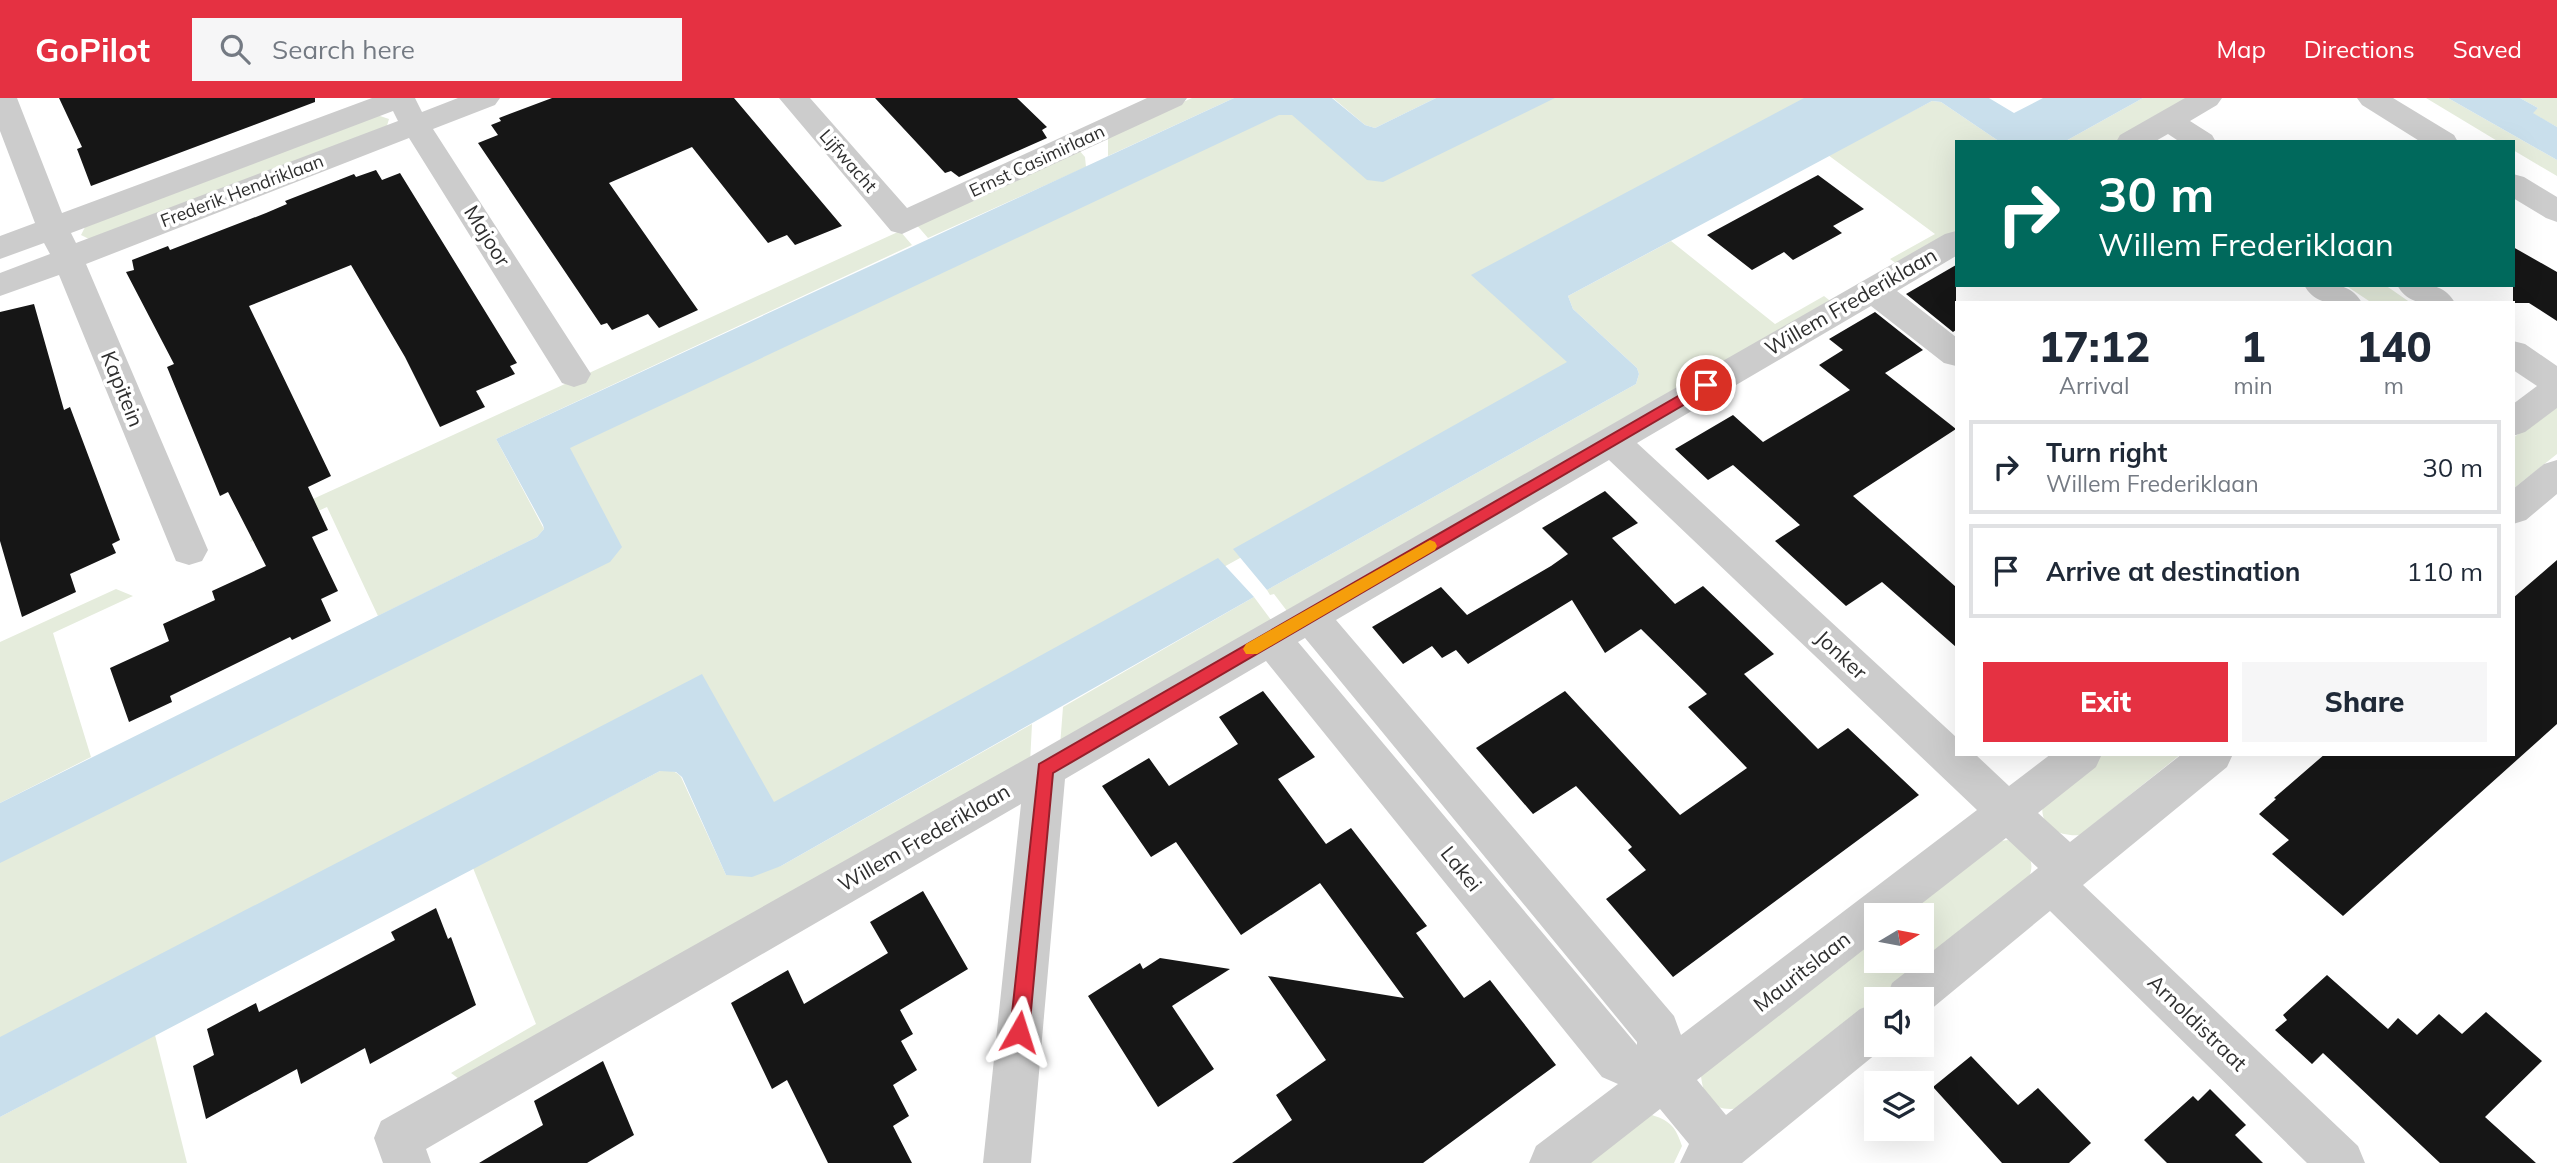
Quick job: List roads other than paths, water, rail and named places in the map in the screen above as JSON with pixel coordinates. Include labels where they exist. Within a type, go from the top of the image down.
[{"type":"street","name":"Frederik Hendriklaan","points":[[0,285],[60,243],[405,107],[485,98]]},
{"type":"street","name":"Lijfwacht","points":[[794,98],[902,223]]},
{"type":"street","points":[[1098,132],[1099,98]]},
{"type":"street","name":"Ernst Casimirlaan","points":[[902,223],[1172,98]]},
{"type":"street","points":[[2134,140],[2207,98]]},
{"type":"street","points":[[2372,98],[2440,140]]},
{"type":"street","name":"Kapitein","points":[[5,107],[189,550]]},
{"type":"street","name":"Majoor","points":[[405,107],[575,374]]},
{"type":"street","points":[[2168,120],[2198,140]]},
{"type":"street","points":[[2515,185],[2557,211]]},
{"type":"street","name":"Frederik Hendriklaan","points":[[0,248],[60,243]]},
{"type":"street","name":"Willem Frederiklaan","points":[[402,1150],[1045,769],[1955,243]]},
{"type":"street","points":[[2323,287],[2343,301]]},
{"type":"street","points":[[2416,287],[2436,301]]},
{"type":"street","points":[[1873,290],[1955,353]]},
{"type":"street","points":[[2515,354],[2557,383]]},
{"type":"street","points":[[2515,418],[2557,389]]},
{"type":"street","name":"Jonker","points":[[1611,440],[2009,811],[2061,877]]},
{"type":"street","points":[[2515,508],[2557,474]]},
{"type":"street","points":[[1310,616],[1658,1032],[1665,1078],[1714,1155],[1864,1035]]},
{"type":"street","name":"Lakei","points":[[1271,638],[1618,1061],[1665,1078]]},
{"type":"street","name":"Mauritslaan","points":[[1553,1163],[2079,756]]},
{"type":"street","points":[[1923,987],[2211,756]]},
{"type":"street","points":[[1007,1163],[1045,769]]},
{"type":"street","name":"Arnoldistraat","points":[[2061,877],[2341,1163]]},
{"type":"water","points":[[1234,98],[1332,98],[1365,125],[1375,128],[1436,98],[1555,98],[1383,182],[1367,180],[1292,115],[1279,115],[570,448],[622,547],[610,562],[0,863],[0,803],[537,537],[544,529],[543,525],[496,439]]},
{"type":"water","points":[[1804,98],[1989,98],[2014,113],[2043,98],[2143,98],[2068,140],[1997,140],[1941,102],[1932,101],[1568,296],[1573,309],[1637,368],[1639,374],[1636,384],[1267,590],[1233,549],[1567,362],[1471,275]]},
{"type":"water","points":[[2448,98],[2520,98],[2538,108],[2533,113],[2557,127],[2557,160]]},
{"type":"water","points":[[1218,558],[1254,597],[781,866],[752,877],[726,875],[682,777],[676,772],[660,771],[0,1117],[0,1037],[702,674],[774,802]]}]
